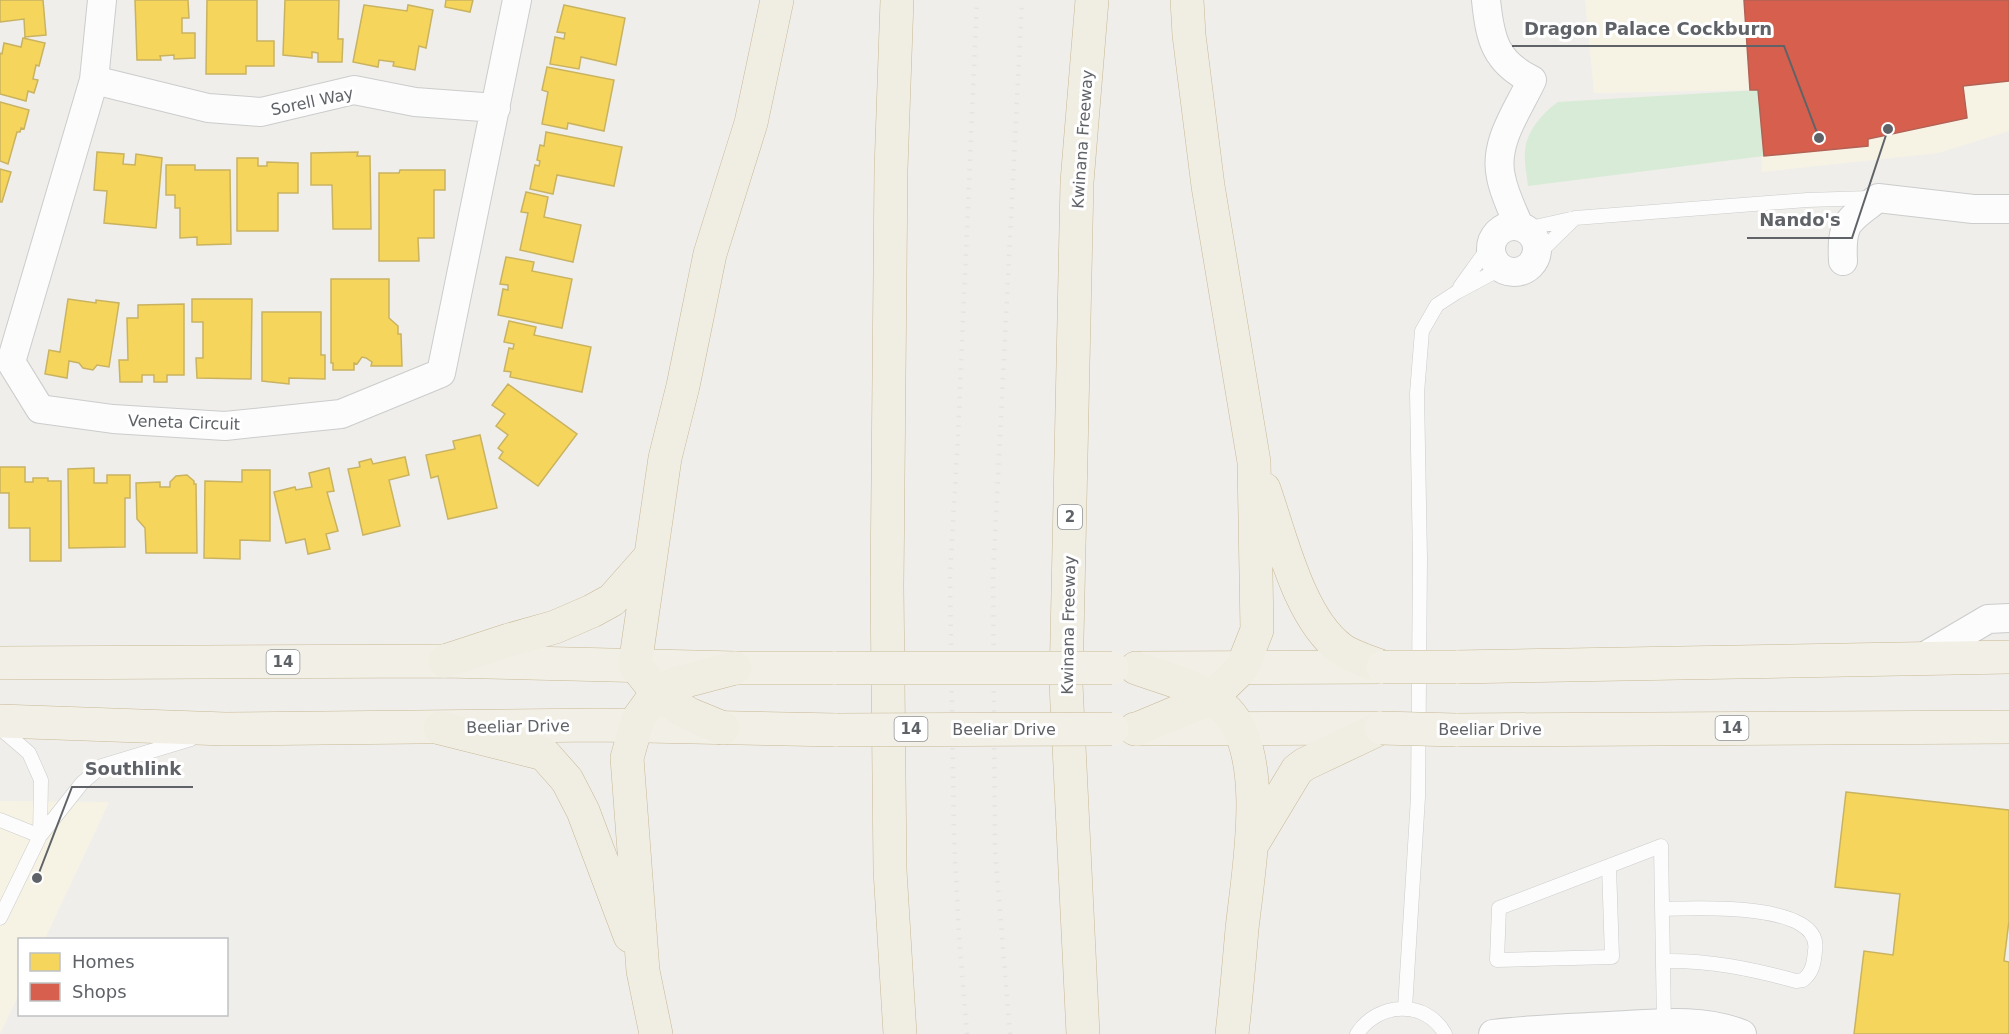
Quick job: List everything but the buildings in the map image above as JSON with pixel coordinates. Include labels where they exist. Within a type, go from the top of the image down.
[{"type":"highway","points":[[723,728],[689,714],[659,695],[635,666],[665,458],[683,386],[710,254],[751,123],[777,0]]},
{"type":"highway","points":[[897,0],[891,169],[887,586],[890,870],[900,1034]]},
{"type":"highway","name":"Kwinana Freeway","points":[[1083,1034],[1066,684],[1077,182],[1092,0]]},
{"type":"highway","points":[[1125,729],[1211,698],[1242,668],[1257,630],[1254,462],[1208,186],[1189,35],[1187,0]]},
{"type":"highway","points":[[1254,462],[1296,581],[1320,629],[1342,650],[1383,668]]},
{"type":"highway","points":[[445,661],[555,627],[592,611],[612,600],[650,557]]},
{"type":"highway","name":"14","points":[[0,663],[445,661],[735,668],[1383,668],[2009,657]]},
{"type":"highway","points":[[656,1034],[643,971],[627,758],[635,726],[651,701],[674,684],[735,668]]},
{"type":"highway","points":[[1124,668],[1184,684],[1211,698],[1227,711],[1241,729],[1248,750],[1253,843],[1232,1034]]},
{"type":"highway","name":"Beeliar Drive","points":[[0,721],[225,729],[635,726],[837,730],[2009,727]]},
{"type":"highway","points":[[440,728],[544,754],[567,780],[583,811],[643,971]]},
{"type":"highway","points":[[1253,843],[1297,770],[1381,728]]},
{"type":"street","name":"Veneta Circuit","points":[[102,0],[94,80],[11,362],[40,409],[113,419],[225,426],[341,414],[441,373],[517,0]]},
{"type":"street","points":[[1486,0],[1489,24],[1498,52],[1509,66],[1532,80],[1499,153],[1507,240],[1514,273],[1521,272],[1534,262],[1537,255],[1536,240],[1507,240]]},
{"type":"street","name":"Sorell Way","points":[[94,80],[208,108],[261,112],[354,90],[415,102],[496,108]]},
{"type":"street","points":[[1843,261],[1844,229],[1856,213],[1878,198],[1973,209],[2009,209]]},
{"type":"street","points":[[1920,659],[1988,619],[2009,618]]},
{"type":"street","points":[[1492,1034],[1526,1030],[1664,1023],[1703,1024],[1742,1034]]},
{"type":"lane","points":[[1405,1008],[1418,797],[1418,363],[1422,332],[1437,305],[1456,291],[1507,240],[1575,218],[1806,200],[1878,198]]},
{"type":"lane","points":[[1537,255],[1575,218]]},
{"type":"lane","points":[[1456,291],[1507,240]]},
{"type":"lane","points":[[0,728],[29,753],[41,780],[40,836]]},
{"type":"lane","points":[[0,918],[3,902],[40,836],[82,783],[102,766],[225,729]]},
{"type":"lane","points":[[0,820],[40,836]]},
{"type":"lane","points":[[1609,866],[1612,957],[1497,960],[1499,908],[1661,846],[1664,1023]]},
{"type":"lane","points":[[1662,909],[1732,908],[1775,914],[1801,924],[1811,931],[1816,945],[1813,968],[1803,980],[1796,981],[1723,964],[1690,960],[1663,961]]},
{"type":"lane","points":[[1357,1034],[1374,1015],[1389,1009],[1405,1008],[1419,1011],[1431,1018],[1445,1034]]},
{"type":"shaded area","points":[[1585,0],[2009,0],[2009,131],[1938,153],[1762,172],[1758,90],[1594,93]]},
{"type":"shaded area","points":[[0,801],[109,802],[45,938],[18,938],[18,996],[0,1034]]},
{"type":"green space","points":[[1758,90],[1764,156],[1528,186],[1525,156],[1528,137],[1541,117],[1558,102]]},
{"type":"railway","points":[[967,1034],[954,838],[950,575],[977,0]]},
{"type":"railway","points":[[1010,1034],[995,850],[993,576],[1022,0]]},
{"type":"place","name":"Nando's","points":[[1888,129]]},
{"type":"place","name":"Dragon Palace Cockburn","points":[[1819,138]]},
{"type":"place","name":"Southlink","points":[[37,878]]}]
